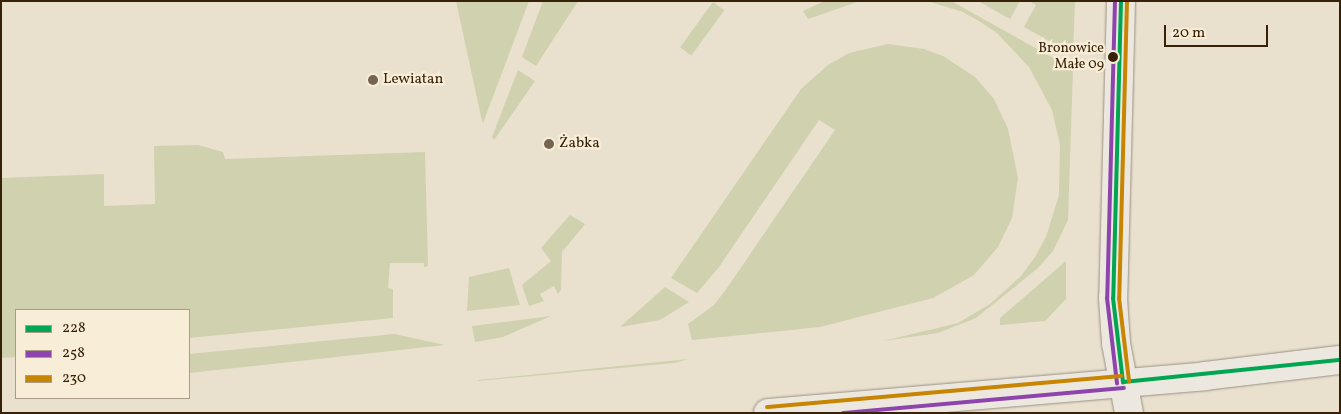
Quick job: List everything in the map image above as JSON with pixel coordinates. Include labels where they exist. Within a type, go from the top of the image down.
[{"type":"street","points":[[1121,1],[1113,298],[1123,382],[1129,413]]},
{"type":"street","points":[[768,413],[1123,382],[1340,360]]},
{"type":"green space","points":[[456,1],[529,1],[483,123],[482,121]]},
{"type":"green space","points":[[543,1],[578,1],[536,66],[522,57]]},
{"type":"green space","points":[[825,1],[860,1],[808,19],[803,11]]},
{"type":"green space","points":[[927,1],[951,1],[1073,69],[1068,220],[1053,251],[1038,268],[976,318],[938,333],[883,341],[958,323],[990,304],[1021,276],[1035,257],[1046,237],[1059,195],[1060,145],[1052,110],[1029,67],[997,33],[979,21],[963,12]]},
{"type":"green space","points":[[978,1],[1020,1],[1010,19]]},
{"type":"green space","points":[[1029,1],[1075,1],[1073,54],[1024,27],[1036,5]]},
{"type":"green space","points":[[713,2],[724,10],[691,56],[680,47]]},
{"type":"green space","points":[[888,44],[924,49],[943,56],[975,77],[994,99],[1008,129],[1018,178],[1012,218],[998,247],[974,275],[933,298],[820,327],[692,340],[688,324],[714,305],[727,288],[835,130],[819,120],[719,267],[697,293],[671,278],[801,89],[828,65],[849,53]]},
{"type":"green space","points":[[518,70],[535,81],[494,140],[492,137]]},
{"type":"green space","points":[[198,145],[223,152],[225,159],[425,152],[428,266],[424,267],[424,263],[390,263],[388,288],[393,289],[393,318],[190,338],[190,309],[15,309],[15,357],[1,358],[1,178],[104,174],[104,206],[155,204],[154,146]]},
{"type":"green space","points":[[570,215],[585,224],[562,252],[561,290],[558,294],[554,286],[540,294],[544,301],[529,306],[522,285],[551,261],[541,248]]},
{"type":"green space","points":[[1066,261],[1066,299],[1045,321],[1000,325],[1000,318]]},
{"type":"green space","points":[[509,268],[520,305],[467,311],[469,277]]},
{"type":"green space","points":[[665,287],[689,302],[660,320],[620,327]]},
{"type":"green space","points":[[551,316],[503,337],[475,342],[472,326]]},
{"type":"green space","points":[[394,334],[445,345],[190,373],[190,354]]},
{"type":"green space","points":[[689,359],[674,363],[478,381],[478,380]]},
{"type":"transit line","name":"258","points":[[1115,1],[1107,298],[1117,383]]},
{"type":"transit line","name":"228","points":[[1121,1],[1113,298],[1123,382]]},
{"type":"transit line","name":"230","points":[[1127,1],[1119,298],[1129,381]]},
{"type":"transit line","name":"228","points":[[1123,382],[1340,360]]},
{"type":"transit line","name":"230","points":[[767,407],[1122,376]]},
{"type":"transit line","name":"258","points":[[843,413],[1124,388]]},
{"type":"place","name":"Bronowice Małe 09","points":[[1113,57]]},
{"type":"place","name":"Lewiatan","points":[[373,80]]},
{"type":"place","name":"Żabka","points":[[549,144]]}]
